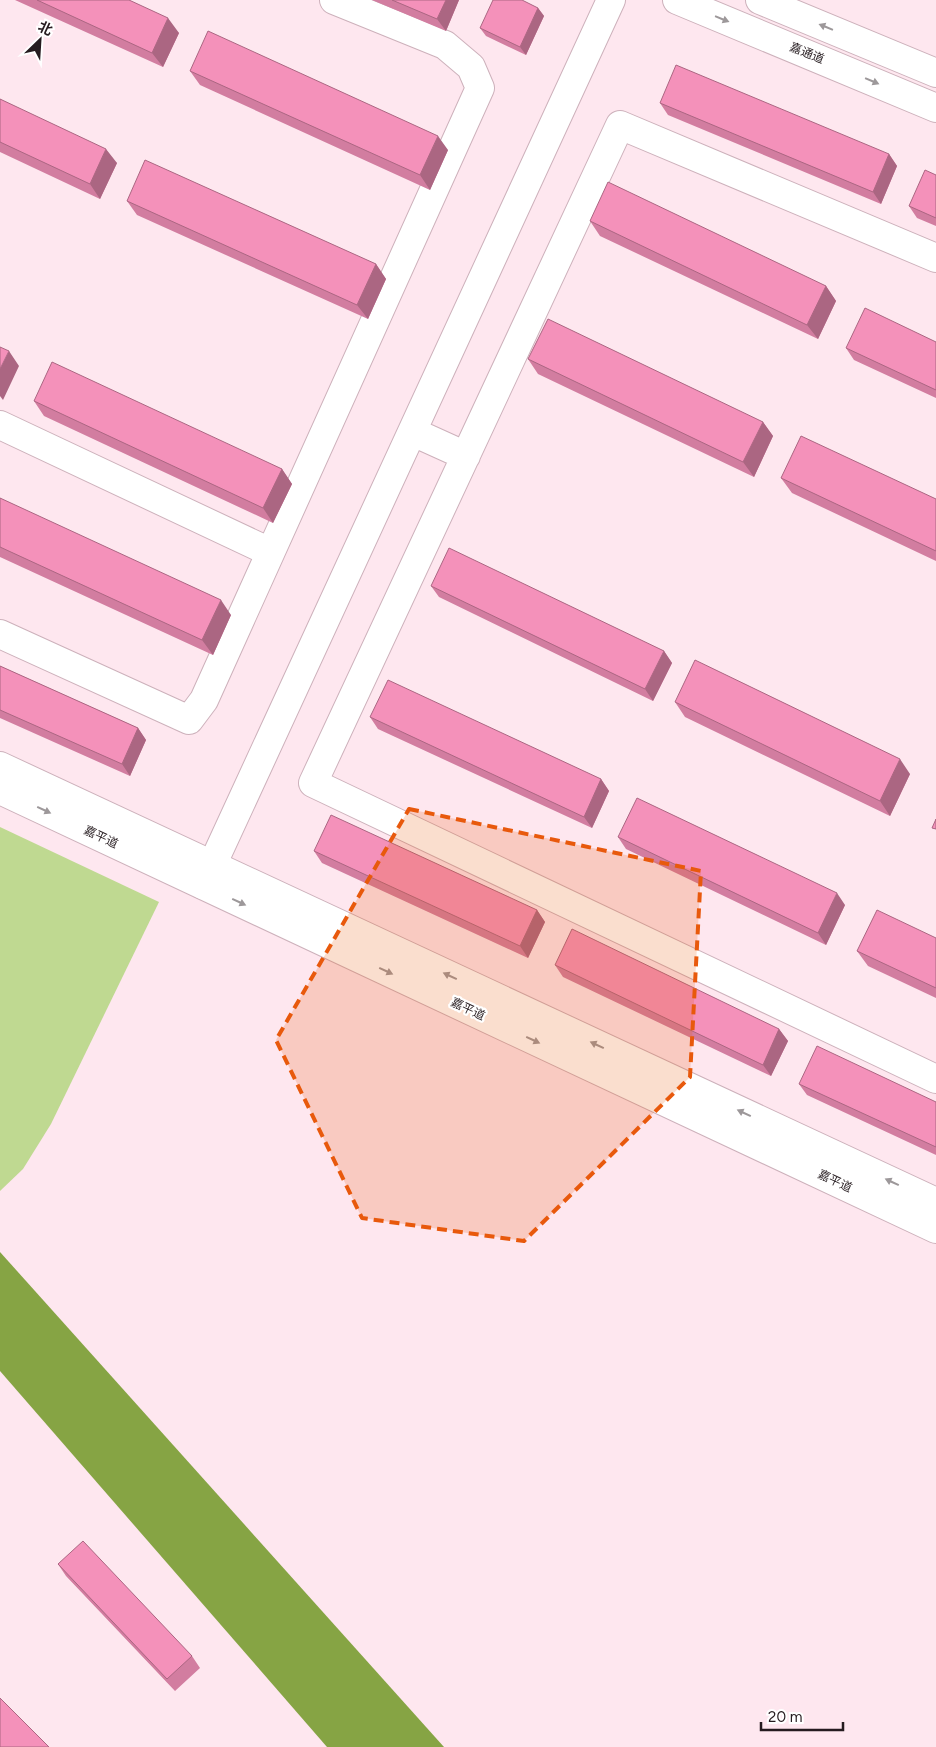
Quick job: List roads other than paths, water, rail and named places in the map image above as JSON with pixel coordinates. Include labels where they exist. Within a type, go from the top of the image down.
[{"type":"street","points":[[0,634],[190,720],[204,700],[480,88],[470,67],[445,45],[334,0]]},
{"type":"street","points":[[208,875],[611,0]]},
{"type":"street","name":"嘉通道","points":[[677,0],[936,108]]},
{"type":"street","points":[[760,0],[936,73]]},
{"type":"street","points":[[936,258],[620,125],[313,783],[936,1079]]},
{"type":"street","points":[[0,425],[270,552]]},
{"type":"street","points":[[413,432],[466,456]]},
{"type":"street","name":"嘉平道","points":[[0,766],[208,875],[936,1229]]},
{"type":"street","name":"嘉平道","points":[[0,790],[208,875],[936,1202]]}]
